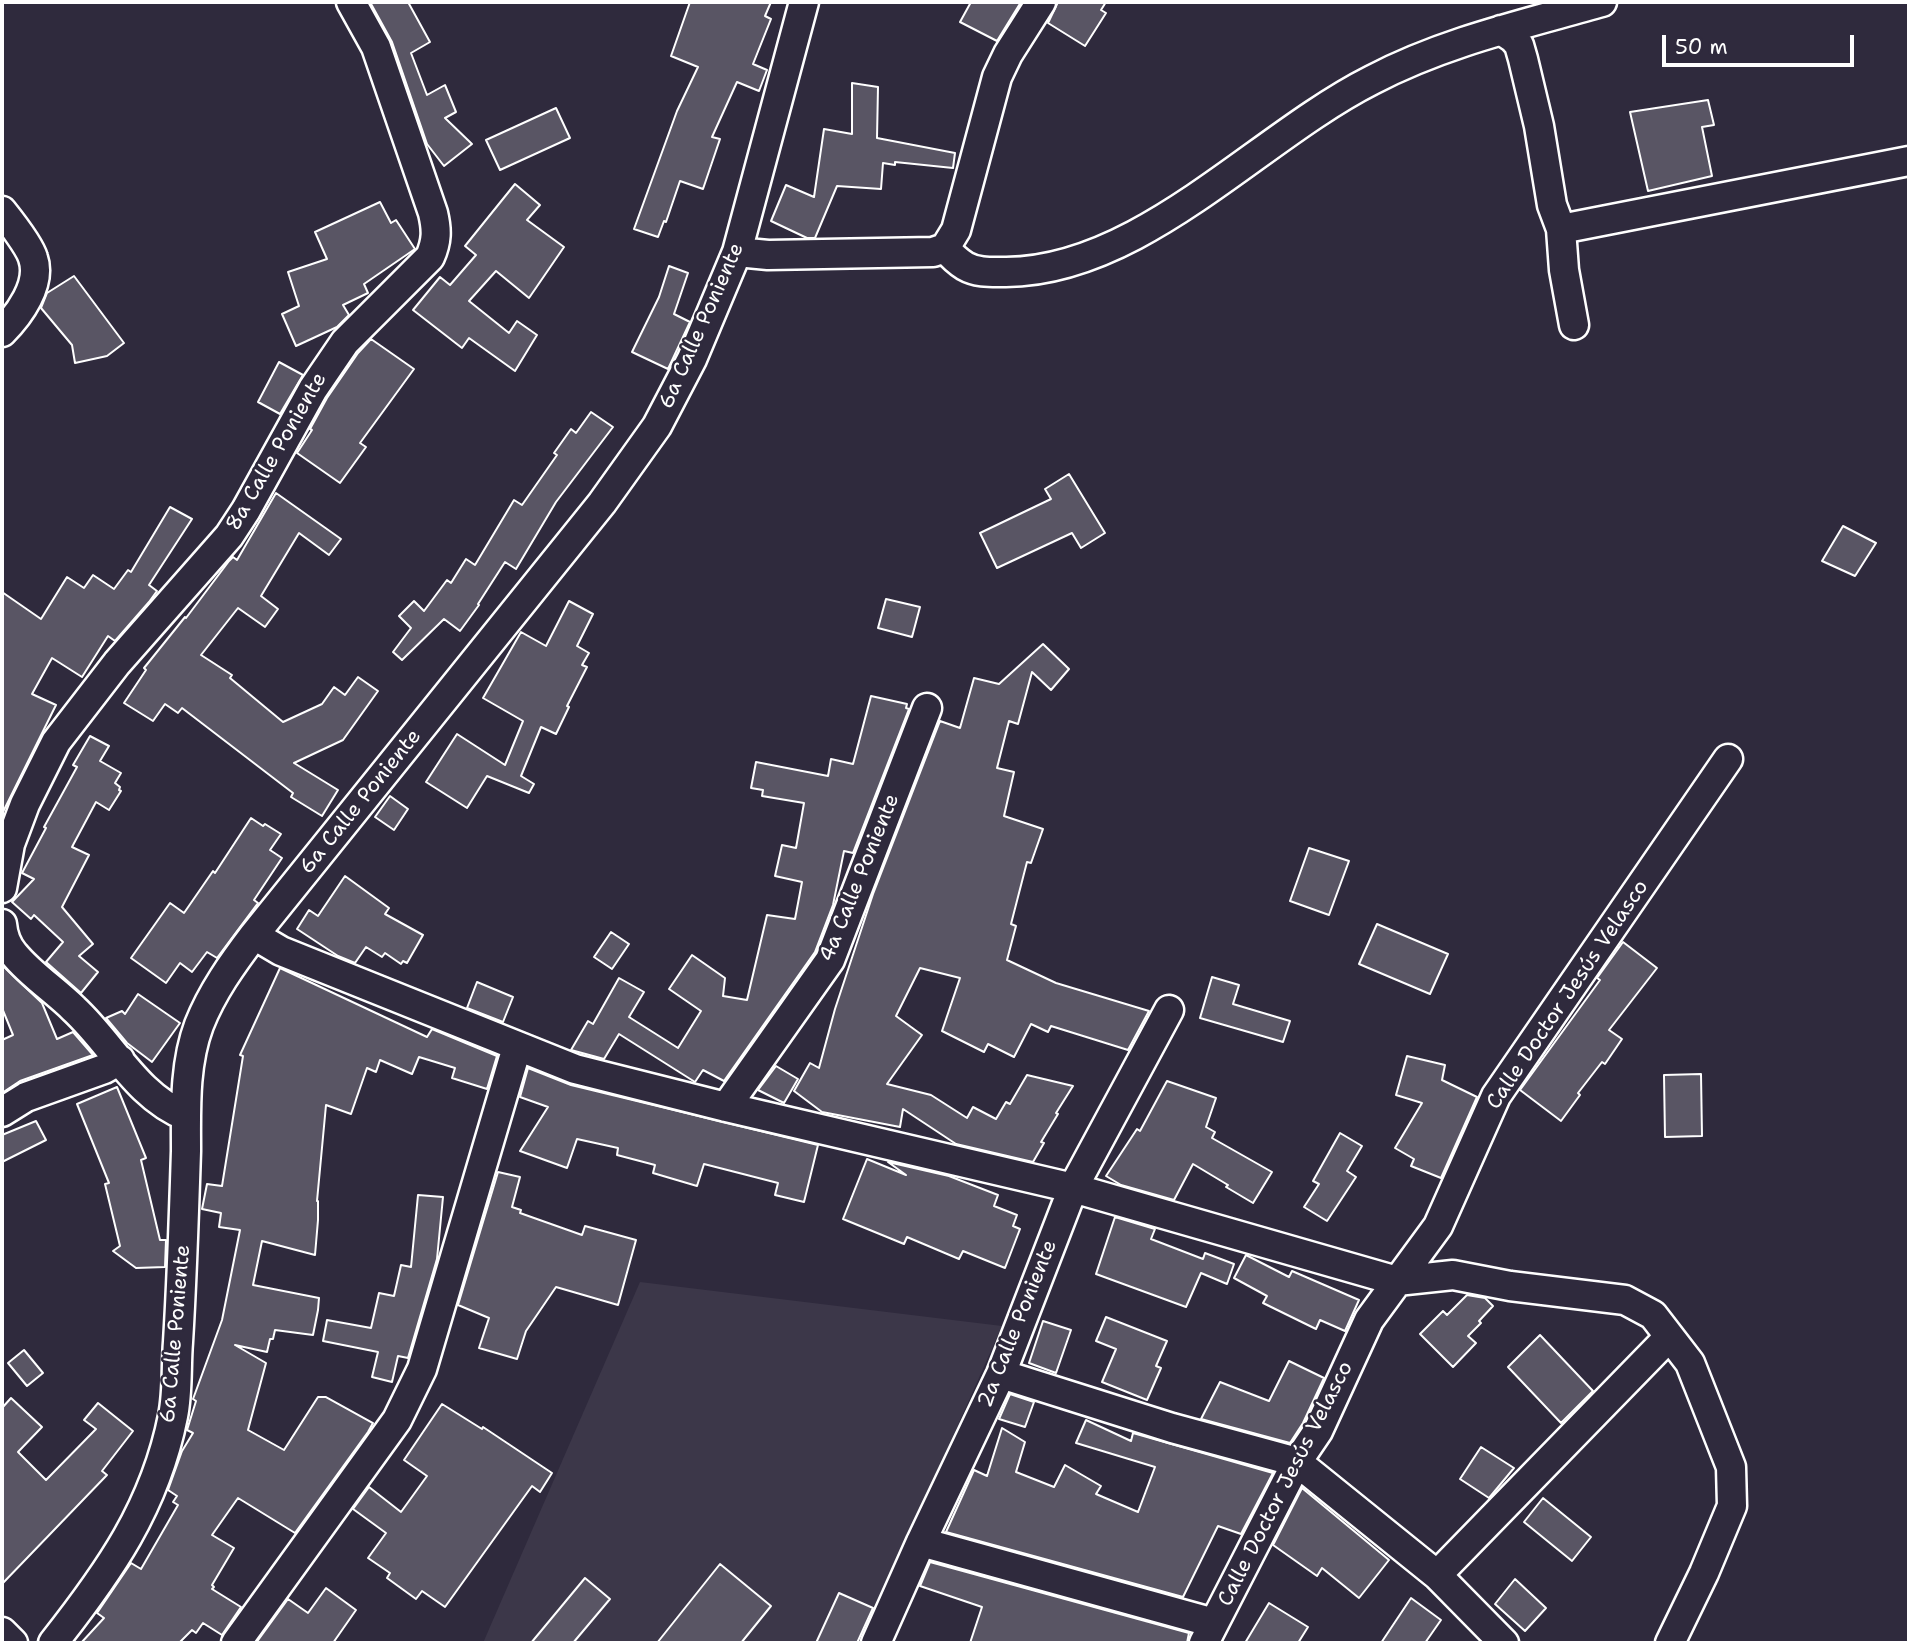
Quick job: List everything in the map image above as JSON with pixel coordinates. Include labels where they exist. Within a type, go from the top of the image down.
[{"type":"street","name":"8a Calle Poniente","points":[[2,888],[14,834],[30,794],[57,742],[117,663],[229,536],[313,389],[345,342],[430,257],[436,243],[437,230],[433,213],[376,47],[351,2]]},
{"type":"street","name":"6a Calle Poniente","points":[[53,1643],[99,1584],[125,1545],[145,1504],[173,1415],[183,1267],[189,1063],[198,1028],[211,998],[230,966],[254,935],[593,513],[657,426],[692,359],[737,252],[804,2]]},
{"type":"street","points":[[737,252],[768,255],[933,252],[945,248],[956,230],[997,77],[1008,54],[1041,2]]},
{"type":"street","points":[[945,248],[967,267],[985,272],[1024,272],[1065,265],[1110,246],[1164,218],[1336,100],[1370,80],[1475,38],[1602,2]]},
{"type":"street","points":[[1501,30],[1513,38],[1523,59],[1539,125],[1552,205],[1561,229],[1564,270],[1574,325]]},
{"type":"street","points":[[1561,229],[1909,161]]},
{"type":"street","points":[[2,211],[34,258],[34,281],[26,301],[2,332]]},
{"type":"street","name":"4a Calle Poniente","points":[[726,1107],[830,960],[927,708]]},
{"type":"street","name":"Calle Doctor Jesús Velasco","points":[[1209,1633],[1297,1462],[1318,1431],[1369,1320],[1438,1226],[1496,1096],[1728,759]]},
{"type":"street","points":[[2,925],[11,951],[23,964],[76,1010],[146,1090],[171,1110],[186,1116]]},
{"type":"street","points":[[254,935],[281,951],[575,1069],[1073,1188],[1397,1281],[1453,1275],[1510,1286],[1625,1300],[1653,1315],[1689,1363],[1731,1468],[1732,1506],[1704,1573],[1670,1643]]},
{"type":"street","name":"2a Calle Poniente","points":[[876,1643],[1001,1374],[1073,1188],[1169,1010]]},
{"type":"street","points":[[236,1643],[397,1420],[422,1370],[517,1046]]},
{"type":"street","points":[[2,1112],[26,1097],[104,1069],[120,1060]]},
{"type":"street","points":[[1437,1574],[1669,1337]]},
{"type":"street","points":[[1001,1374],[1172,1428],[1297,1462],[1437,1574],[1504,1643]]},
{"type":"street","points":[[921,1542],[1209,1633]]},
{"type":"street","points":[[2,1632],[13,1643]]},
{"type":"shaded area","points":[[640,1282],[1002,1326],[861,1643],[483,1643]]},
{"type":"building","points":[[370,2],[408,2],[430,42],[411,53],[427,95],[445,85],[456,112],[445,118],[472,144],[444,166],[427,144],[392,42]]},
{"type":"building","points":[[690,2],[771,2],[765,16],[771,19],[753,64],[767,70],[759,91],[737,82],[712,137],[720,139],[703,189],[680,181],[658,237],[634,229],[677,111],[698,67],[671,56]]},
{"type":"building","points":[[971,2],[1021,2],[997,41],[960,22]]},
{"type":"building","points":[[1058,2],[1106,2],[1101,10],[1106,13],[1085,46],[1048,23]]},
{"type":"building","points":[[852,83],[878,87],[877,138],[955,153],[953,168],[883,163],[881,189],[837,186],[815,238],[807,238],[771,221],[786,185],[814,197],[824,129],[852,134]]},
{"type":"building","points":[[1708,100],[1714,125],[1702,127],[1712,176],[1648,191],[1630,112]]},
{"type":"building","points":[[556,108],[570,138],[500,170],[486,140]]},
{"type":"building","points":[[515,184],[540,205],[527,220],[564,247],[529,298],[496,271],[469,301],[509,333],[517,321],[537,335],[515,371],[469,338],[462,348],[413,310],[440,277],[450,285],[476,255],[465,246]]},
{"type":"building","points":[[380,202],[391,223],[396,220],[415,249],[364,284],[368,293],[343,305],[349,315],[337,327],[296,346],[282,314],[299,306],[288,272],[327,259],[315,232]]},
{"type":"building","points":[[669,266],[688,273],[674,314],[690,322],[668,369],[632,352],[659,297]]},
{"type":"building","points":[[74,276],[124,343],[107,356],[75,363],[72,345],[41,308],[47,293]]},
{"type":"building","points":[[371,339],[414,369],[360,443],[366,447],[340,483],[297,453],[312,430],[310,429],[327,398]]},
{"type":"building","points":[[279,362],[303,375],[280,414],[258,402]]},
{"type":"building","points":[[591,412],[613,427],[556,502],[516,569],[505,562],[460,631],[444,619],[402,660],[393,652],[411,628],[399,616],[414,601],[424,611],[447,580],[451,583],[466,559],[475,565],[514,500],[522,505],[557,455],[554,453],[571,429],[576,433]]},
{"type":"building","points":[[1069,474],[1105,533],[1081,548],[1072,533],[997,568],[980,533],[1051,499],[1045,489]]},
{"type":"building","points":[[276,493],[341,539],[329,555],[299,533],[261,596],[278,609],[265,627],[238,608],[201,655],[232,675],[230,678],[283,722],[322,704],[334,687],[345,695],[358,677],[378,691],[343,740],[294,763],[338,790],[322,816],[291,797],[293,793],[182,708],[178,713],[165,704],[153,721],[124,703],[146,670],[144,668],[229,561],[233,557],[237,560]]},
{"type":"building","points":[[170,507],[192,519],[149,585],[157,591],[149,602],[115,641],[108,636],[82,677],[52,658],[32,694],[56,705],[2,814],[2,592],[41,619],[67,577],[84,588],[93,575],[114,589],[128,570],[131,572]]},
{"type":"building","points":[[1843,526],[1876,543],[1855,576],[1822,561]]},
{"type":"building","points":[[886,599],[920,607],[912,637],[878,628]]},
{"type":"building","points":[[569,601],[593,614],[577,646],[589,653],[582,665],[587,667],[556,734],[541,727],[521,776],[534,784],[529,793],[487,776],[467,808],[426,782],[457,734],[505,765],[523,721],[483,698],[521,632],[546,646]]},
{"type":"building","points":[[1043,644],[1069,669],[1051,690],[1032,672],[1018,724],[1009,721],[997,768],[1014,772],[1004,816],[1043,829],[1031,863],[1027,862],[1011,924],[1016,926],[1007,960],[1056,983],[1149,1011],[1128,1050],[1051,1026],[1048,1032],[1031,1024],[1014,1057],[988,1044],[984,1052],[942,1031],[960,978],[920,968],[896,1016],[922,1035],[887,1084],[931,1095],[967,1118],[973,1107],[996,1119],[1006,1102],[1010,1104],[1027,1075],[1073,1086],[1056,1113],[1058,1114],[1041,1142],[1044,1143],[1033,1162],[956,1144],[903,1109],[900,1127],[822,1112],[794,1091],[810,1063],[819,1068],[835,1009],[873,894],[940,721],[960,728],[974,678],[999,684]]},
{"type":"building","points":[[871,696],[907,704],[906,708],[909,709],[853,853],[844,851],[833,905],[815,952],[724,1081],[703,1070],[695,1082],[619,1034],[604,1059],[571,1050],[588,1021],[593,1024],[619,978],[644,992],[629,1017],[678,1048],[701,1011],[669,989],[692,955],[725,978],[723,996],[747,1000],[767,915],[795,919],[802,882],[775,876],[782,845],[796,848],[804,803],[762,796],[763,790],[751,788],[756,762],[828,776],[831,759],[853,764]]},
{"type":"building","points":[[90,736],[109,746],[100,761],[121,773],[115,783],[121,791],[109,810],[96,802],[72,847],[89,855],[62,907],[93,944],[79,956],[98,972],[81,993],[46,962],[63,942],[34,915],[31,919],[12,902],[34,879],[22,873],[77,767],[73,765]]},
{"type":"building","points":[[390,796],[408,809],[394,830],[375,817]]},
{"type":"building","points":[[251,818],[281,834],[270,850],[282,858],[254,900],[258,903],[217,958],[207,952],[192,972],[180,963],[166,983],[131,958],[170,903],[184,913],[213,871],[215,873]]},
{"type":"building","points":[[1309,848],[1349,861],[1329,915],[1290,901]]},
{"type":"building","points":[[345,876],[389,908],[385,914],[423,935],[407,963],[403,961],[401,964],[385,953],[382,957],[366,947],[355,963],[338,956],[297,929],[309,910],[318,916]]},
{"type":"building","points":[[1377,924],[1448,954],[1430,994],[1359,964]]},
{"type":"building","points":[[611,932],[629,944],[612,969],[594,957]]},
{"type":"building","points":[[1623,942],[1657,968],[1609,1030],[1622,1039],[1605,1064],[1602,1062],[1578,1093],[1580,1095],[1561,1121],[1520,1090],[1600,980],[1597,978]]},
{"type":"building","points":[[2,965],[42,1003],[57,1039],[73,1032],[93,1055],[20,1081],[2,1093],[2,1040],[13,1035],[2,1008]]},
{"type":"building","points":[[280,968],[427,1037],[432,1029],[497,1056],[487,1089],[452,1078],[455,1068],[419,1057],[412,1074],[380,1060],[376,1072],[367,1068],[351,1114],[326,1105],[315,1255],[262,1241],[253,1285],[319,1298],[313,1335],[275,1330],[267,1352],[235,1345],[266,1363],[248,1430],[284,1450],[318,1397],[326,1397],[373,1423],[368,1432],[295,1533],[238,1498],[212,1535],[234,1548],[212,1589],[241,1607],[222,1635],[203,1623],[196,1633],[192,1630],[179,1643],[81,1643],[104,1618],[97,1613],[131,1563],[141,1569],[178,1505],[173,1502],[177,1496],[168,1490],[182,1451],[193,1433],[187,1430],[196,1401],[193,1399],[222,1320],[240,1230],[219,1227],[221,1213],[202,1209],[207,1184],[222,1186],[243,1056],[240,1055]]},
{"type":"building","points":[[1212,977],[1239,985],[1233,1004],[1290,1021],[1283,1042],[1200,1018]]},
{"type":"building","points":[[477,982],[513,997],[503,1022],[467,1008]]},
{"type":"building","points":[[138,994],[180,1023],[152,1062],[127,1043],[106,1018],[122,1011],[125,1014]]},
{"type":"building","points":[[1407,1056],[1445,1065],[1442,1080],[1477,1097],[1441,1178],[1411,1166],[1414,1159],[1395,1148],[1422,1103],[1396,1095]]},
{"type":"building","points":[[776,1066],[798,1079],[784,1103],[758,1090]]},
{"type":"building","points":[[528,1068],[571,1085],[818,1145],[804,1202],[775,1195],[778,1183],[704,1164],[697,1186],[653,1173],[655,1165],[617,1155],[618,1148],[577,1139],[567,1168],[520,1151],[548,1107],[520,1097]]},
{"type":"building","points":[[1701,1074],[1702,1136],[1665,1137],[1664,1075]]},
{"type":"building","points":[[1167,1081],[1216,1098],[1206,1127],[1215,1132],[1212,1138],[1272,1172],[1253,1203],[1193,1164],[1174,1200],[1121,1185],[1106,1176],[1137,1129],[1140,1131]]},
{"type":"building","points":[[117,1087],[146,1158],[141,1160],[160,1240],[166,1240],[165,1267],[136,1268],[113,1251],[120,1246],[105,1184],[109,1183],[77,1104]]},
{"type":"building","points":[[36,1121],[46,1140],[2,1162],[2,1135]]},
{"type":"building","points":[[1340,1133],[1362,1146],[1347,1171],[1356,1177],[1327,1221],[1304,1207],[1319,1184],[1313,1181]]},
{"type":"building","points":[[867,1159],[906,1175],[888,1162],[949,1176],[998,1195],[994,1206],[1017,1215],[1013,1226],[1020,1229],[1005,1268],[963,1251],[959,1259],[907,1237],[904,1244],[843,1219]]},
{"type":"building","points":[[498,1172],[520,1177],[512,1207],[521,1210],[520,1213],[582,1235],[585,1226],[636,1240],[618,1305],[556,1287],[526,1331],[517,1359],[479,1348],[489,1318],[458,1305]]},
{"type":"building","points":[[418,1195],[443,1197],[437,1259],[408,1358],[398,1356],[392,1382],[372,1377],[378,1352],[323,1341],[327,1320],[371,1328],[379,1293],[394,1296],[401,1265],[411,1267]]},
{"type":"building","points":[[1115,1217],[1155,1229],[1151,1239],[1203,1259],[1205,1253],[1234,1264],[1227,1284],[1201,1273],[1186,1307],[1096,1274]]},
{"type":"building","points":[[1246,1255],[1289,1277],[1292,1271],[1359,1300],[1345,1331],[1320,1320],[1316,1329],[1263,1303],[1267,1296],[1234,1278]]},
{"type":"building","points":[[1467,1295],[1485,1298],[1493,1306],[1468,1336],[1476,1343],[1453,1367],[1420,1334],[1443,1311],[1447,1315]]},
{"type":"building","points":[[1106,1317],[1167,1341],[1156,1366],[1161,1368],[1147,1400],[1102,1382],[1116,1349],[1096,1341]]},
{"type":"building","points":[[1043,1321],[1071,1330],[1056,1373],[1029,1363]]},
{"type":"building","points":[[1540,1335],[1593,1391],[1561,1423],[1508,1367]]},
{"type":"building","points":[[24,1350],[43,1373],[27,1386],[8,1363]]},
{"type":"building","points":[[1289,1361],[1324,1378],[1303,1423],[1290,1443],[1201,1419],[1220,1382],[1269,1401]]},
{"type":"building","points":[[1010,1394],[1034,1402],[1025,1427],[999,1419]]},
{"type":"building","points":[[11,1398],[42,1427],[18,1452],[46,1480],[96,1429],[84,1420],[98,1403],[133,1431],[102,1471],[107,1475],[2,1584],[2,1408]]},
{"type":"building","points":[[442,1404],[482,1429],[483,1427],[552,1473],[540,1492],[532,1486],[445,1607],[422,1591],[416,1599],[387,1578],[390,1573],[368,1558],[386,1533],[353,1509],[369,1487],[401,1512],[427,1476],[404,1460]]},
{"type":"building","points":[[1086,1420],[1131,1441],[1133,1433],[1273,1473],[1241,1534],[1218,1526],[1183,1597],[946,1532],[974,1470],[987,1476],[1002,1428],[1025,1442],[1016,1472],[1054,1487],[1065,1465],[1101,1486],[1096,1494],[1138,1512],[1155,1467],[1076,1443]]},
{"type":"building","points":[[1481,1447],[1514,1468],[1489,1498],[1460,1479]]},
{"type":"building","points":[[1302,1488],[1389,1560],[1359,1598],[1322,1568],[1317,1576],[1273,1545]]},
{"type":"building","points":[[1543,1498],[1591,1537],[1572,1561],[1524,1522]]},
{"type":"building","points":[[930,1562],[1189,1633],[1187,1643],[970,1643],[982,1607],[920,1586]]},
{"type":"building","points":[[720,1564],[771,1606],[741,1643],[657,1643]]},
{"type":"building","points":[[585,1578],[610,1599],[573,1643],[531,1643]]},
{"type":"building","points":[[1515,1579],[1546,1608],[1525,1631],[1495,1604]]},
{"type":"building","points":[[326,1588],[356,1610],[333,1643],[256,1643],[288,1599],[308,1613]]},
{"type":"building","points":[[839,1593],[873,1608],[857,1643],[816,1643]]},
{"type":"building","points":[[1411,1598],[1441,1620],[1425,1643],[1381,1643]]},
{"type":"building","points":[[1269,1603],[1308,1627],[1298,1643],[1245,1643]]}]
